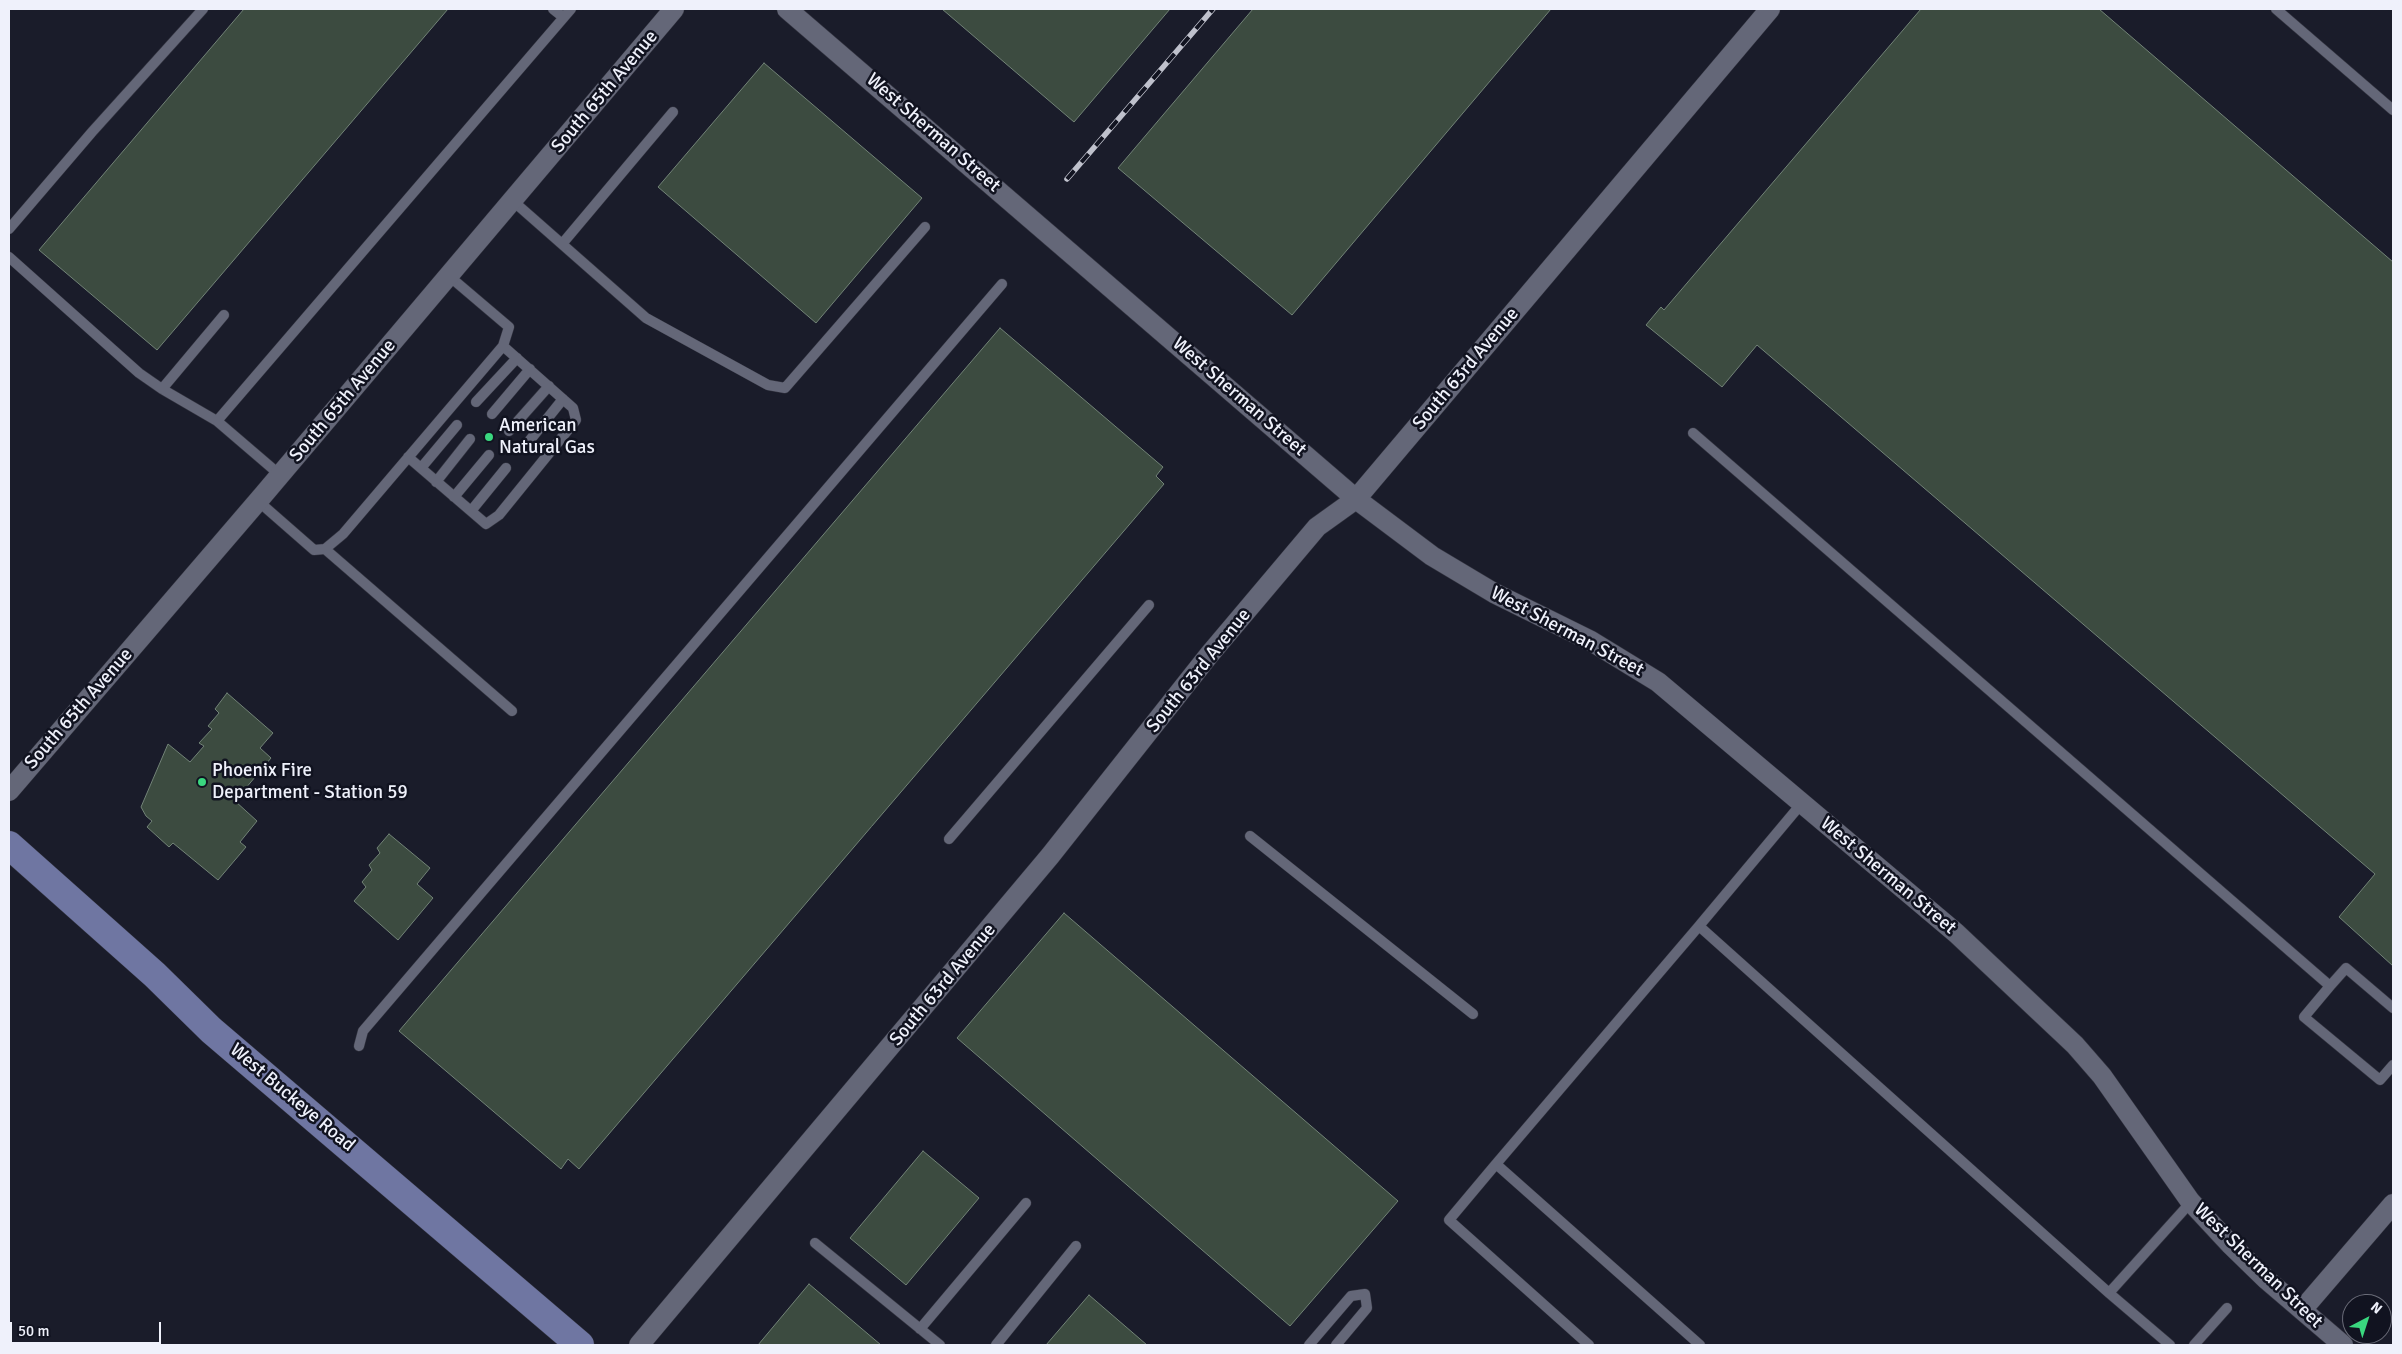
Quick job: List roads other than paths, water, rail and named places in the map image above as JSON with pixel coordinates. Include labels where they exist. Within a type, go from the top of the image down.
[{"type":"main road","name":"West Buckeye Road","points":[[9,845],[155,975],[211,1030],[580,1345]]},
{"type":"street","name":"South 65th Avenue","points":[[9,791],[258,501],[674,9]]},
{"type":"street","name":"West Sherman Street","points":[[787,9],[1356,499],[1440,561],[1494,593],[1591,641],[1658,682],[1956,933],[2075,1045],[2102,1076],[2191,1202],[2248,1262],[2338,1344]]},
{"type":"street","name":"South 63rd Avenue","points":[[638,1345],[1050,856],[1209,655],[1317,527],[1356,499],[1770,9]]},
{"type":"street","points":[[2302,1310],[2393,1204]]},
{"type":"lane","points":[[9,229],[92,132],[203,9]]},
{"type":"lane","points":[[552,9],[563,18]]},
{"type":"lane","points":[[217,421],[571,9]]},
{"type":"lane","points":[[2276,9],[2393,110]]},
{"type":"lane","points":[[562,244],[673,112]]},
{"type":"lane","points":[[513,200],[646,318],[768,385],[785,388],[925,227]]},
{"type":"lane","points":[[9,257],[139,374],[162,390],[217,421],[280,475]]},
{"type":"lane","points":[[258,501],[314,550],[325,549],[344,534],[503,346],[509,327],[449,276]]},
{"type":"lane","points":[[359,1046],[364,1031],[1002,284]]},
{"type":"lane","points":[[162,390],[224,315]]},
{"type":"lane","points":[[408,457],[486,524],[504,508],[576,420],[573,408],[503,346]]},
{"type":"lane","points":[[476,402],[517,358]]},
{"type":"lane","points":[[492,414],[530,369]]},
{"type":"lane","points":[[509,431],[549,386]]},
{"type":"lane","points":[[526,445],[563,399]]},
{"type":"lane","points":[[421,468],[457,425]]},
{"type":"lane","points":[[1693,433],[2330,986]]},
{"type":"lane","points":[[436,482],[470,439]]},
{"type":"lane","points":[[454,497],[489,455]]},
{"type":"lane","points":[[471,511],[506,468]]},
{"type":"lane","points":[[325,549],[512,711]]},
{"type":"lane","points":[[949,839],[1149,605]]},
{"type":"lane","points":[[1589,1345],[1449,1220],[1802,803]]},
{"type":"lane","points":[[1250,836],[1473,1014]]},
{"type":"lane","points":[[1699,926],[2109,1293],[2170,1345]]},
{"type":"lane","points":[[2393,1008],[2346,968],[2304,1017],[2380,1080],[2393,1065]]},
{"type":"lane","points":[[1496,1164],[1700,1345]]},
{"type":"lane","points":[[2109,1293],[2191,1202]]},
{"type":"lane","points":[[920,1329],[1026,1203]]},
{"type":"lane","points":[[815,1243],[940,1345]]},
{"type":"lane","points":[[996,1345],[1076,1246]]},
{"type":"lane","points":[[1309,1345],[1351,1296],[1365,1294],[1367,1308],[1336,1345]]},
{"type":"lane","points":[[2194,1345],[2226,1308]]},
{"type":"railway","points":[[1067,179],[1213,9]]},
{"type":"place","name":"American Natural Gas","points":[[489,437]]},
{"type":"place","name":"Phoenix Fire Department - Station 59","points":[[202,782]]}]
